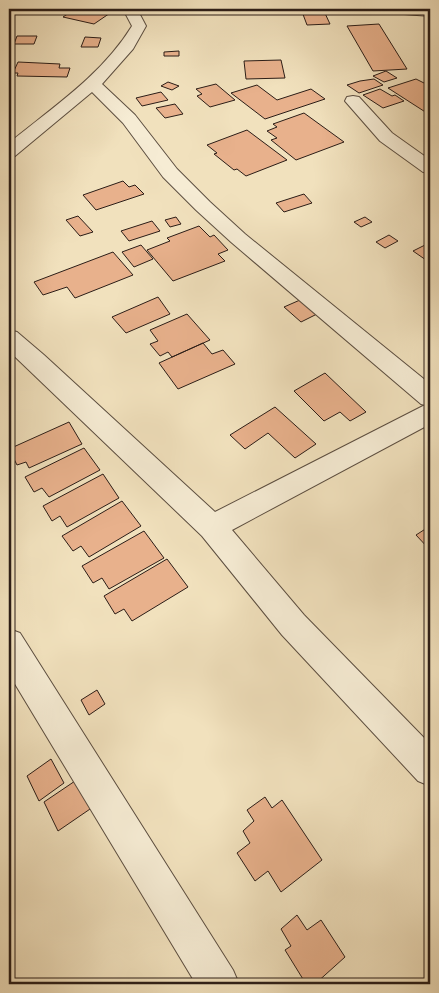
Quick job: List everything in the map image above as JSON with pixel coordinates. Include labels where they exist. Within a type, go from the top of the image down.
[{"type":"street","points":[[9,152],[93,84],[129,46],[139,26],[130,9]]},
{"type":"street","points":[[391,9],[430,12]]},
{"type":"street","points":[[93,84],[129,119],[170,173],[203,206],[238,238],[430,397]]},
{"type":"street","points":[[354,101],[386,137],[430,168]]},
{"type":"street","points":[[9,338],[36,360],[212,526],[293,625],[430,769]]},
{"type":"street","points":[[212,526],[430,413]]},
{"type":"street","points":[[9,644],[219,984]]},
{"type":"building","points":[[75,9],[116,9],[94,24],[63,17]]},
{"type":"building","points":[[301,9],[323,9],[330,24],[307,25]]},
{"type":"building","points":[[379,24],[407,69],[373,71],[347,26]]},
{"type":"building","points":[[17,36],[37,36],[34,44],[14,44]]},
{"type":"building","points":[[85,37],[101,38],[98,47],[81,47]]},
{"type":"building","points":[[179,51],[179,56],[164,56],[164,52]]},
{"type":"building","points":[[281,60],[285,78],[246,79],[244,61]]},
{"type":"building","points":[[18,62],[60,64],[59,68],[70,68],[67,77],[17,76],[18,73],[13,73]]},
{"type":"building","points":[[386,71],[397,78],[384,82],[373,76]]},
{"type":"building","points":[[374,79],[383,85],[359,93],[347,85],[360,81]]},
{"type":"building","points":[[416,79],[430,86],[430,115],[388,88]]},
{"type":"building","points":[[168,82],[179,86],[172,90],[161,86]]},
{"type":"building","points":[[216,84],[235,100],[210,107],[197,96],[202,94],[196,89]]},
{"type":"building","points":[[257,85],[277,100],[311,89],[325,99],[265,119],[231,93]]},
{"type":"building","points":[[380,89],[404,101],[383,108],[363,95]]},
{"type":"building","points":[[161,92],[168,100],[142,106],[136,98]]},
{"type":"building","points":[[175,104],[183,114],[165,118],[156,108]]},
{"type":"building","points":[[304,113],[344,142],[296,160],[271,140],[277,138],[267,131],[277,127],[273,124]]},
{"type":"building","points":[[247,130],[287,160],[246,176],[237,169],[234,170],[214,154],[217,153],[207,145]]},
{"type":"building","points":[[123,181],[129,187],[135,185],[144,194],[96,210],[83,195]]},
{"type":"building","points":[[304,194],[312,203],[284,212],[276,203]]},
{"type":"building","points":[[78,216],[93,232],[80,236],[66,220]]},
{"type":"building","points":[[176,217],[181,224],[170,227],[165,220]]},
{"type":"building","points":[[365,217],[372,222],[361,227],[354,222]]},
{"type":"building","points":[[152,221],[160,231],[129,241],[121,231]]},
{"type":"building","points":[[199,226],[210,237],[214,235],[228,250],[218,254],[225,261],[173,281],[147,250],[170,241],[167,238]]},
{"type":"building","points":[[389,235],[398,241],[385,248],[376,242]]},
{"type":"building","points":[[141,245],[153,259],[134,267],[122,252]]},
{"type":"building","points":[[425,245],[430,248],[430,258],[426,260],[413,251]]},
{"type":"building","points":[[113,252],[133,275],[75,298],[67,287],[43,295],[34,282]]},
{"type":"building","points":[[158,297],[170,314],[126,333],[112,317]]},
{"type":"building","points":[[300,300],[317,314],[301,322],[284,307]]},
{"type":"building","points":[[187,314],[210,340],[172,357],[168,352],[160,356],[150,344],[158,341],[150,330]]},
{"type":"building","points":[[203,343],[212,354],[223,350],[235,364],[178,389],[159,363]]},
{"type":"building","points":[[325,373],[366,412],[350,421],[340,412],[324,421],[294,391]]},
{"type":"building","points":[[275,407],[316,444],[295,458],[268,433],[245,449],[230,435]]},
{"type":"building","points":[[69,422],[82,444],[29,468],[26,462],[17,465],[9,449]]},
{"type":"building","points":[[84,448],[100,470],[49,497],[42,488],[34,492],[25,477]]},
{"type":"building","points":[[103,474],[119,498],[67,527],[60,516],[52,521],[43,506]]},
{"type":"building","points":[[122,501],[141,526],[89,557],[81,546],[73,551],[62,536]]},
{"type":"building","points":[[430,526],[430,550],[416,535]]},
{"type":"building","points":[[144,531],[164,558],[109,589],[102,578],[93,583],[82,566]]},
{"type":"building","points":[[167,559],[188,587],[132,621],[124,609],[115,614],[104,596]]},
{"type":"building","points":[[97,690],[105,704],[89,715],[81,700]]},
{"type":"building","points":[[51,759],[64,783],[39,801],[27,776]]},
{"type":"building","points":[[78,779],[93,807],[58,831],[44,802]]},
{"type":"building","points":[[265,797],[272,808],[282,800],[322,860],[281,892],[268,871],[255,881],[237,853],[250,843],[243,831],[254,821],[247,810]]},
{"type":"building","points":[[297,915],[307,930],[321,920],[345,957],[315,984],[306,984],[285,950],[291,946],[281,929]]}]
